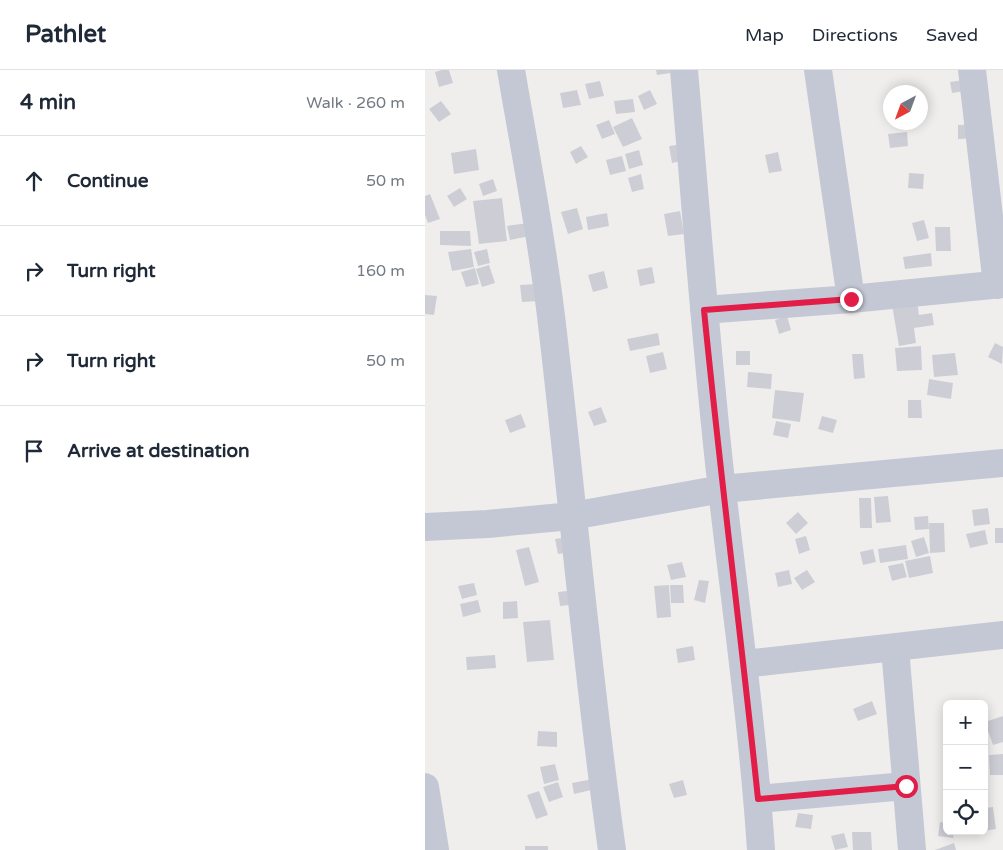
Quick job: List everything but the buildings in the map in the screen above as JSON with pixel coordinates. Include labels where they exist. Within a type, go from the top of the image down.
[{"type":"street","points":[[511,70],[539,232],[551,315],[595,724],[612,850]]},
{"type":"street","points":[[683,70],[704,310],[722,490],[744,664],[758,799],[761,850]]},
{"type":"street","points":[[818,70],[851,299]]},
{"type":"street","points":[[704,310],[1000,285],[971,70]]},
{"type":"street","points":[[425,526],[487,524],[572,516],[722,490],[1003,463]]},
{"type":"street","points":[[744,664],[1003,635]]},
{"type":"street","points":[[895,648],[911,850]]},
{"type":"street","points":[[758,799],[906,786]]},
{"type":"street","points":[[425,787],[435,850]]},
{"type":"route","points":[[851,299],[704,310],[722,490],[744,664],[758,799],[906,786]]}]
